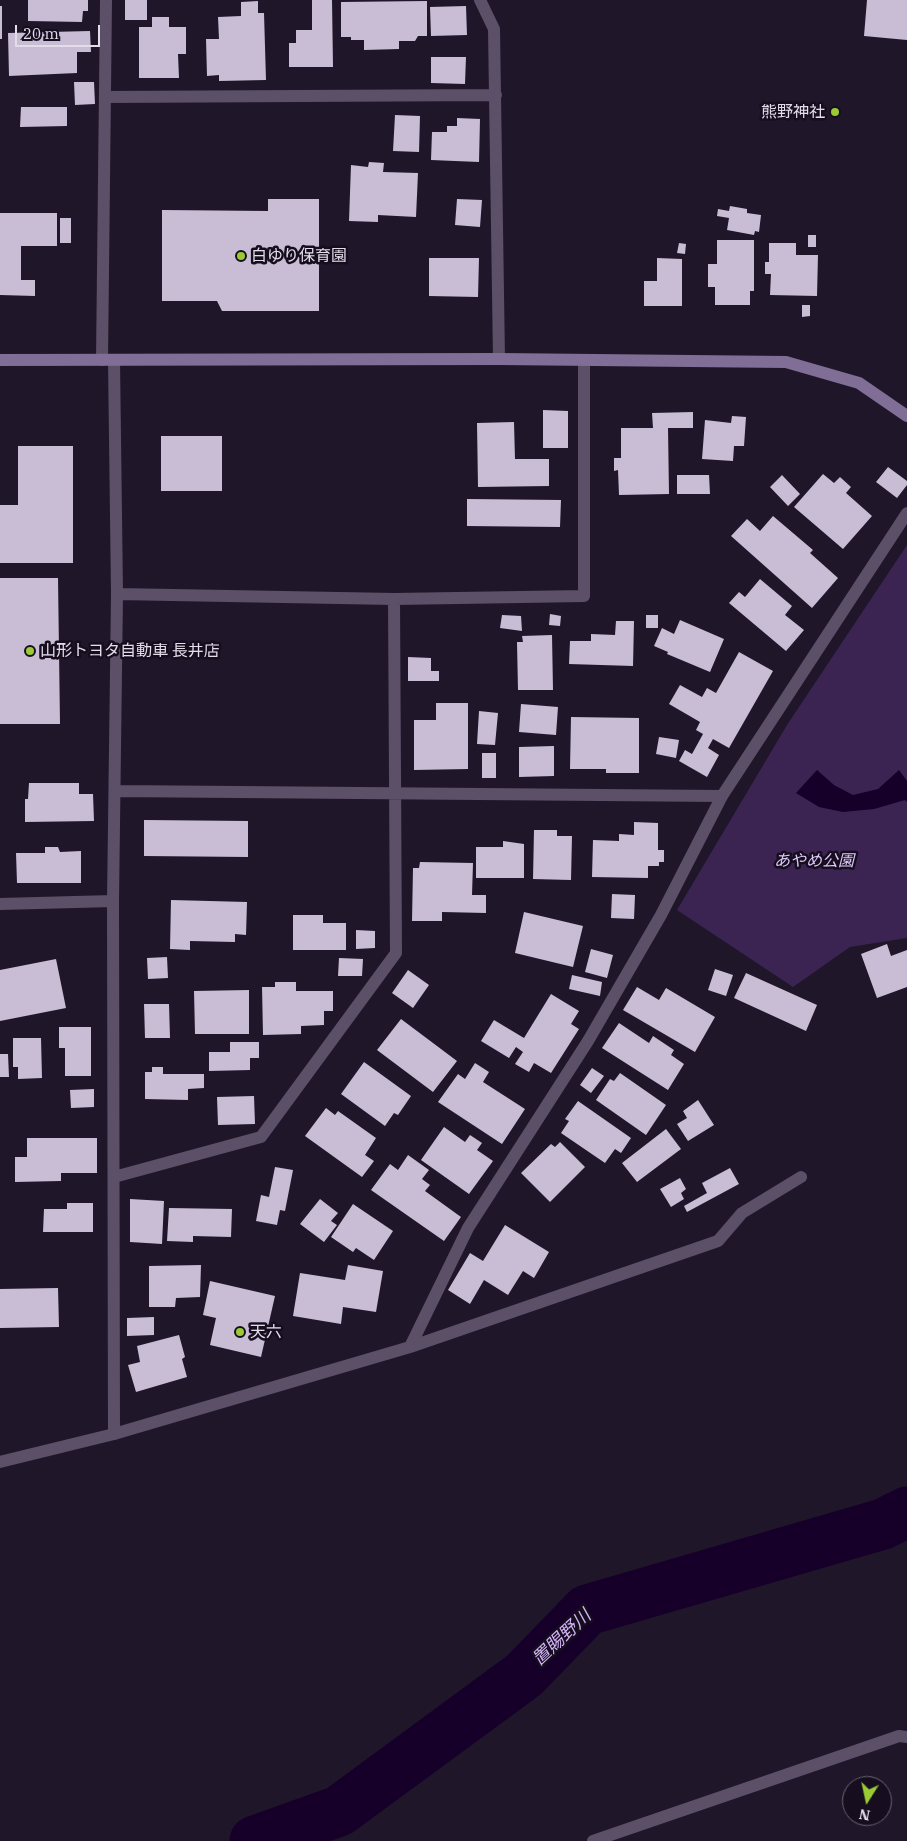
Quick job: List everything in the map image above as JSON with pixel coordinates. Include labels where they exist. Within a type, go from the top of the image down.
[{"type":"street","points":[[106,0],[105,97],[108,360],[117,594],[116,791],[113,901],[114,1434]]},
{"type":"street","points":[[480,0],[494,29],[499,359]]},
{"type":"street","points":[[105,97],[496,95]]},
{"type":"street","points":[[0,360],[499,359],[786,362],[859,383],[907,416]]},
{"type":"street","points":[[117,594],[394,599],[584,596],[584,360]]},
{"type":"street","points":[[410,1347],[468,1228],[588,1041],[661,915],[722,796],[907,513]]},
{"type":"street","points":[[114,1177],[262,1137],[396,953],[394,599]]},
{"type":"street","points":[[116,791],[722,796]]},
{"type":"street","points":[[0,904],[113,901]]},
{"type":"street","points":[[0,1462],[114,1434],[410,1347],[718,1241],[742,1212],[800,1176]]},
{"type":"street","points":[[602,1840],[899,1736],[907,1737]]},
{"type":"green space","name":"あやめ公園","points":[[907,545],[907,938],[850,947],[793,987],[677,910],[787,725]]},
{"type":"shaded area","points":[[817,770],[834,785],[853,795],[878,789],[899,770],[907,781],[907,802],[905,800],[874,809],[843,812],[819,807],[796,793]]},
{"type":"building","points":[[28,0],[88,0],[88,11],[83,11],[82,22],[28,21]]},
{"type":"building","points":[[125,0],[147,0],[147,20],[125,20]]},
{"type":"building","points":[[312,0],[332,0],[333,67],[289,67],[289,43],[296,43],[296,30],[312,30]]},
{"type":"building","points":[[867,0],[907,0],[907,40],[864,36]]},
{"type":"building","points":[[258,1],[258,13],[264,13],[266,80],[219,81],[219,75],[207,76],[206,39],[219,39],[218,17],[241,16],[241,2]]},
{"type":"building","points":[[427,1],[427,36],[418,36],[415,41],[399,41],[399,49],[364,50],[364,40],[351,40],[351,37],[341,37],[341,2]]},
{"type":"building","points":[[0,6],[2,6],[2,39],[0,39]]},
{"type":"building","points":[[466,6],[467,35],[431,36],[430,7]]},
{"type":"building","points":[[152,17],[169,17],[169,27],[186,27],[186,54],[178,54],[179,78],[139,78],[139,27],[152,27]]},
{"type":"building","points":[[90,31],[91,52],[77,52],[77,73],[9,76],[8,33]]},
{"type":"building","points":[[431,57],[466,57],[465,84],[431,83]]},
{"type":"building","points":[[74,82],[94,82],[95,104],[75,105]]},
{"type":"building","points":[[21,107],[67,107],[67,126],[20,127]]},
{"type":"building","points":[[395,115],[420,116],[419,152],[393,151]]},
{"type":"building","points":[[457,118],[480,119],[479,162],[431,160],[432,132],[447,132],[447,126],[457,126]]},
{"type":"building","points":[[369,162],[384,163],[383,172],[418,173],[416,217],[378,215],[378,222],[349,221],[351,165],[368,167]]},
{"type":"building","name":"白ゆり保育園","points":[[268,199],[319,199],[319,311],[222,311],[217,301],[162,301],[162,210],[268,211]]},
{"type":"building","points":[[457,199],[482,200],[480,227],[455,225]]},
{"type":"building","points":[[730,206],[747,209],[747,213],[761,215],[759,232],[755,231],[754,235],[727,230],[729,218],[717,216],[718,209],[729,211]]},
{"type":"building","points":[[0,213],[57,213],[57,246],[21,246],[21,280],[35,280],[35,296],[0,295]]},
{"type":"building","points":[[60,218],[71,218],[71,243],[60,243]]},
{"type":"building","points":[[808,235],[816,235],[816,247],[808,247]]},
{"type":"building","points":[[717,240],[754,240],[754,291],[750,291],[750,305],[715,305],[715,287],[708,287],[708,264],[717,264]]},
{"type":"building","points":[[679,243],[686,244],[685,254],[677,253]]},
{"type":"building","points":[[769,243],[796,243],[796,255],[818,255],[817,296],[770,295],[771,274],[765,274],[765,262],[769,262]]},
{"type":"building","points":[[429,258],[479,258],[478,297],[429,296]]},
{"type":"building","points":[[657,258],[682,259],[682,306],[644,306],[644,281],[657,281]]},
{"type":"building","points":[[802,305],[810,305],[810,316],[802,317]]},
{"type":"building","points":[[543,410],[568,411],[568,448],[543,448]]},
{"type":"building","points":[[693,412],[693,428],[668,428],[669,494],[619,495],[618,470],[614,471],[614,458],[621,458],[621,428],[653,428],[652,413]]},
{"type":"building","points":[[732,416],[746,417],[744,446],[734,446],[733,461],[702,459],[705,420],[731,423]]},
{"type":"building","points":[[514,422],[515,459],[549,459],[549,486],[478,487],[477,423]]},
{"type":"building","points":[[161,436],[222,436],[222,491],[161,491]]},
{"type":"building","points":[[18,446],[73,446],[73,563],[0,563],[0,505],[18,505]]},
{"type":"building","points":[[888,467],[907,481],[907,485],[897,498],[876,482]]},
{"type":"building","points":[[823,474],[834,483],[840,477],[851,487],[846,493],[872,516],[843,549],[794,507]]},
{"type":"building","points":[[677,475],[709,475],[710,494],[677,494]]},
{"type":"building","points":[[782,475],[800,494],[788,506],[770,487]]},
{"type":"building","points":[[467,499],[561,500],[560,527],[467,526]]},
{"type":"building","points":[[773,516],[813,550],[810,553],[838,578],[812,608],[731,536],[747,519],[760,531]]},
{"type":"building","name":"山形トヨタ自動車 長井店","points":[[0,578],[58,578],[60,724],[0,724]]},
{"type":"building","points":[[760,579],[792,606],[785,615],[804,630],[786,651],[729,603],[739,592],[745,597]]},
{"type":"building","points":[[550,614],[561,616],[560,626],[549,625]]},
{"type":"building","points":[[502,615],[521,616],[522,631],[500,628]]},
{"type":"building","points":[[646,615],[658,615],[658,628],[646,628]]},
{"type":"building","points":[[680,620],[724,639],[710,672],[667,654],[668,652],[654,646],[662,628],[674,634]]},
{"type":"building","points":[[616,621],[634,621],[633,666],[569,664],[570,641],[591,641],[591,634],[615,635]]},
{"type":"building","points":[[552,635],[553,690],[518,690],[517,642],[523,642],[522,636]]},
{"type":"building","points":[[739,652],[773,671],[729,748],[713,739],[708,748],[719,755],[707,777],[679,761],[685,750],[692,754],[703,734],[696,730],[700,722],[669,704],[680,685],[702,697],[707,688],[716,693]]},
{"type":"building","points":[[408,657],[431,658],[431,671],[439,671],[439,681],[408,681]]},
{"type":"building","points":[[436,703],[468,703],[468,769],[414,770],[414,720],[436,720]]},
{"type":"building","points":[[521,704],[558,707],[556,735],[519,732]]},
{"type":"building","points":[[479,711],[498,713],[495,745],[477,744]]},
{"type":"building","points":[[571,717],[639,718],[639,773],[606,773],[606,769],[570,769]]},
{"type":"building","points":[[659,737],[679,740],[676,758],[656,754]]},
{"type":"building","points":[[554,746],[554,776],[519,777],[519,747]]},
{"type":"building","points":[[482,753],[496,753],[496,778],[482,778]]},
{"type":"building","points":[[29,783],[79,783],[79,794],[93,794],[94,821],[25,822],[25,799],[28,799]]},
{"type":"building","points":[[144,820],[248,821],[248,857],[144,856]]},
{"type":"building","points":[[634,822],[658,823],[658,850],[664,850],[664,862],[659,862],[659,866],[648,866],[648,878],[592,877],[593,840],[619,841],[619,834],[634,835]]},
{"type":"building","points":[[534,830],[557,830],[557,836],[572,836],[571,880],[533,879]]},
{"type":"building","points":[[503,841],[524,844],[524,878],[476,878],[476,847],[503,847]]},
{"type":"building","points":[[45,847],[58,847],[60,852],[81,851],[81,883],[17,883],[16,853],[45,853]]},
{"type":"building","points":[[420,862],[473,863],[472,895],[486,895],[486,913],[442,912],[442,921],[412,921],[413,868],[419,868]]},
{"type":"building","points":[[612,894],[635,895],[634,919],[611,918]]},
{"type":"building","points":[[171,900],[247,902],[246,935],[235,934],[235,942],[190,941],[190,950],[170,949]]},
{"type":"building","points":[[524,912],[583,926],[573,967],[515,953]]},
{"type":"building","points":[[293,915],[323,915],[323,923],[346,923],[346,950],[293,950]]},
{"type":"building","points":[[356,930],[375,931],[375,948],[356,949]]},
{"type":"building","points":[[887,944],[891,956],[907,950],[907,987],[877,998],[861,954]]},
{"type":"building","points":[[591,949],[613,955],[607,978],[585,972]]},
{"type":"building","points":[[167,957],[168,978],[148,979],[147,958]]},
{"type":"building","points":[[339,958],[363,959],[362,976],[338,976]]},
{"type":"building","points":[[56,959],[66,1008],[0,1021],[0,970]]},
{"type":"building","points":[[715,969],[733,975],[726,996],[708,990]]},
{"type":"building","points":[[408,970],[429,985],[413,1008],[392,993]]},
{"type":"building","points":[[746,973],[817,1005],[806,1031],[734,998]]},
{"type":"building","points":[[572,975],[602,982],[600,996],[569,989]]},
{"type":"building","points":[[275,982],[296,982],[296,991],[333,991],[333,1011],[324,1011],[324,1025],[301,1026],[301,1034],[263,1035],[262,987],[275,987]]},
{"type":"building","points":[[637,987],[659,1000],[666,988],[715,1017],[695,1052],[623,1010]]},
{"type":"building","points":[[249,990],[249,1034],[195,1034],[194,991]]},
{"type":"building","points":[[551,994],[579,1011],[571,1024],[579,1029],[551,1073],[534,1063],[529,1072],[515,1064],[523,1052],[516,1047],[509,1058],[481,1041],[494,1020],[524,1038]]},
{"type":"building","points":[[144,1004],[169,1004],[170,1038],[145,1038]]},
{"type":"building","points":[[401,1019],[457,1061],[433,1092],[377,1050]]},
{"type":"building","points":[[619,1023],[649,1043],[653,1036],[674,1050],[671,1055],[684,1064],[668,1090],[602,1048]]},
{"type":"building","points":[[59,1027],[91,1027],[91,1076],[65,1076],[65,1048],[59,1048]]},
{"type":"building","points":[[13,1038],[41,1038],[42,1078],[18,1079],[18,1067],[13,1067]]},
{"type":"building","points":[[230,1042],[259,1042],[259,1058],[250,1058],[250,1070],[209,1071],[209,1052],[230,1052]]},
{"type":"building","points":[[0,1054],[8,1054],[9,1077],[0,1077]]},
{"type":"building","points":[[364,1062],[411,1096],[398,1115],[394,1113],[385,1126],[341,1094]]},
{"type":"building","points":[[475,1063],[489,1072],[483,1082],[525,1109],[502,1144],[438,1102],[458,1074],[465,1079]]},
{"type":"building","points":[[152,1067],[163,1067],[163,1074],[204,1074],[204,1088],[188,1089],[188,1100],[145,1099],[145,1072],[152,1072]]},
{"type":"building","points":[[592,1068],[604,1076],[591,1093],[580,1085]]},
{"type":"building","points":[[620,1073],[666,1105],[646,1135],[596,1100],[610,1079],[614,1081]]},
{"type":"building","points":[[94,1089],[94,1107],[71,1108],[70,1090]]},
{"type":"building","points":[[254,1096],[255,1124],[218,1125],[217,1097]]},
{"type":"building","points":[[698,1100],[714,1125],[688,1141],[677,1124],[687,1118],[683,1111]]},
{"type":"building","points":[[578,1101],[631,1138],[621,1153],[615,1149],[605,1163],[561,1133],[569,1121],[565,1119]]},
{"type":"building","points":[[326,1108],[335,1115],[338,1111],[376,1138],[365,1155],[374,1161],[362,1177],[305,1136]]},
{"type":"building","points":[[444,1127],[465,1142],[470,1135],[482,1143],[477,1150],[493,1161],[469,1194],[421,1160]]},
{"type":"building","points":[[666,1129],[681,1149],[637,1182],[622,1163]]},
{"type":"building","points":[[27,1138],[97,1138],[97,1173],[61,1173],[61,1181],[15,1182],[15,1157],[27,1157]]},
{"type":"building","points":[[560,1142],[585,1167],[550,1202],[521,1173],[551,1144],[555,1147]]},
{"type":"building","points":[[408,1155],[429,1170],[422,1179],[430,1185],[425,1191],[461,1217],[444,1241],[371,1190],[390,1164],[398,1170]]},
{"type":"building","points":[[275,1167],[293,1170],[285,1211],[280,1210],[277,1225],[256,1221],[261,1195],[269,1197]]},
{"type":"building","points":[[730,1168],[739,1184],[687,1212],[684,1206],[707,1193],[702,1183]]},
{"type":"building","points":[[680,1178],[686,1189],[681,1193],[684,1199],[671,1207],[660,1189]]},
{"type":"building","points":[[130,1199],[164,1201],[162,1244],[130,1242]]},
{"type":"building","points":[[320,1199],[338,1213],[331,1221],[337,1225],[324,1242],[300,1224]]},
{"type":"building","points":[[67,1203],[93,1203],[93,1232],[43,1232],[44,1209],[67,1209]]},
{"type":"building","points":[[353,1204],[393,1231],[374,1260],[356,1248],[353,1252],[331,1237]]},
{"type":"building","points":[[169,1208],[232,1209],[231,1237],[193,1236],[193,1242],[167,1241]]},
{"type":"building","points":[[505,1225],[549,1252],[534,1278],[523,1271],[508,1295],[484,1280],[470,1304],[448,1290],[470,1253],[483,1261]]},
{"type":"building","points":[[201,1265],[200,1297],[176,1298],[175,1307],[149,1307],[149,1266]]},
{"type":"building","points":[[348,1265],[383,1271],[376,1312],[343,1307],[341,1324],[293,1316],[300,1273],[345,1280]]},
{"type":"building","name":"天六","points":[[210,1281],[275,1296],[261,1357],[210,1345],[216,1318],[203,1315]]},
{"type":"building","points":[[58,1288],[59,1327],[0,1328],[0,1289]]},
{"type":"building","points":[[154,1317],[154,1335],[127,1336],[127,1318]]},
{"type":"building","points":[[179,1335],[185,1357],[182,1359],[187,1377],[136,1392],[128,1365],[140,1362],[137,1346]]},
{"type":"waterway","name":"置賜野川","points":[[255,1841],[339,1811],[524,1675],[587,1610],[883,1524],[907,1512]]},
{"type":"place","name":"熊野神社","points":[[835,112]]},
{"type":"place","name":"白ゆり保育園","points":[[241,256]]},
{"type":"place","name":"山形トヨタ自動車 長井店","points":[[30,651]]},
{"type":"place","name":"天六","points":[[240,1332]]}]
